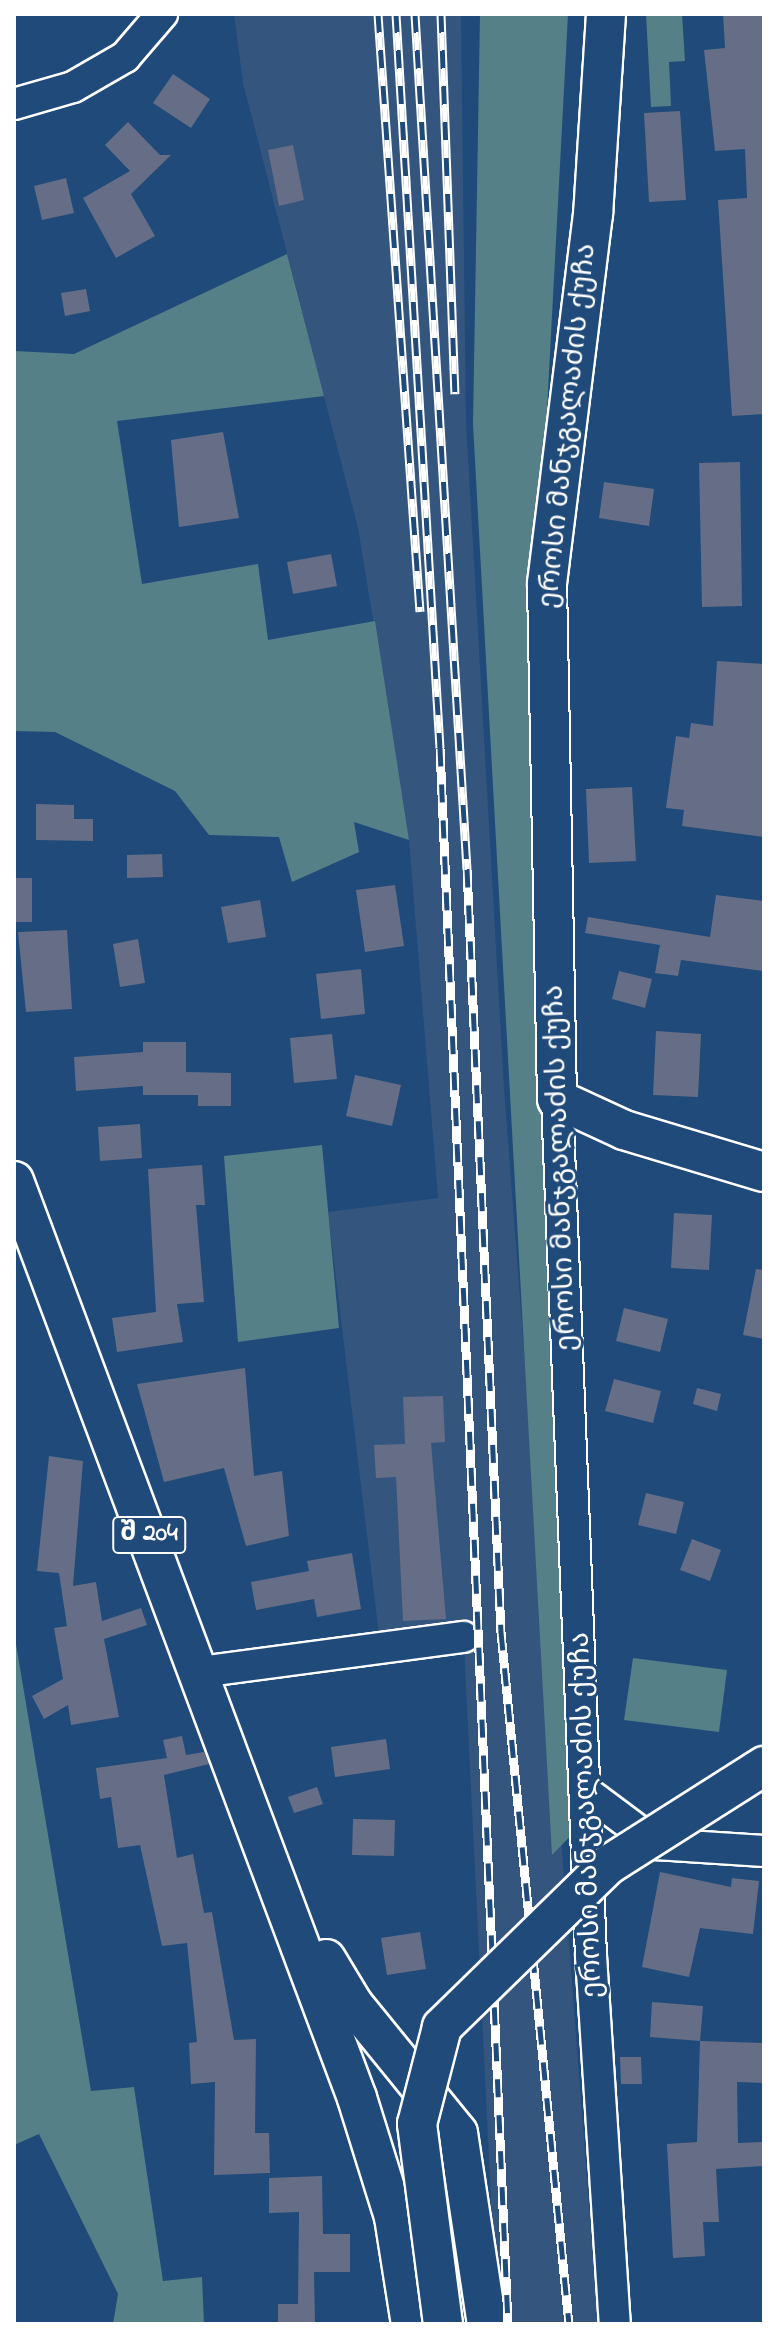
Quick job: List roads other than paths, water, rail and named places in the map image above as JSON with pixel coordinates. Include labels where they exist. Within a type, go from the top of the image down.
[{"type":"main road","name":"ეროსი მანჯგალაძის ქუჩა","points":[[557,1099],[547,583],[593,214],[606,14]]},
{"type":"main road","points":[[557,1099],[624,1130],[764,1172]]},
{"type":"main road","name":"შ 204","points":[[14,1181],[284,1888],[394,2217],[411,2324]]},
{"type":"main road","points":[[443,2324],[417,2124],[442,2027],[608,1865],[764,1766]]},
{"type":"main road","name":"შ 204","points":[[284,1888],[353,2004],[458,2133],[487,2324]]},
{"type":"street","points":[[14,104],[73,87],[125,57],[162,14]]},
{"type":"street","name":"ეროსი მანჯგალაძის ქუჩა","points":[[557,1099],[615,2324]]},
{"type":"street","points":[[201,1672],[464,1637]]},
{"type":"street","points":[[589,1794],[656,1844],[764,1851]]},
{"type":"railway","points":[[378,14],[420,612]]},
{"type":"railway","points":[[396,14],[440,748],[508,2324]]},
{"type":"railway","points":[[415,14],[467,869],[501,1632],[569,2324]]},
{"type":"railway","points":[[441,14],[455,394]]}]
